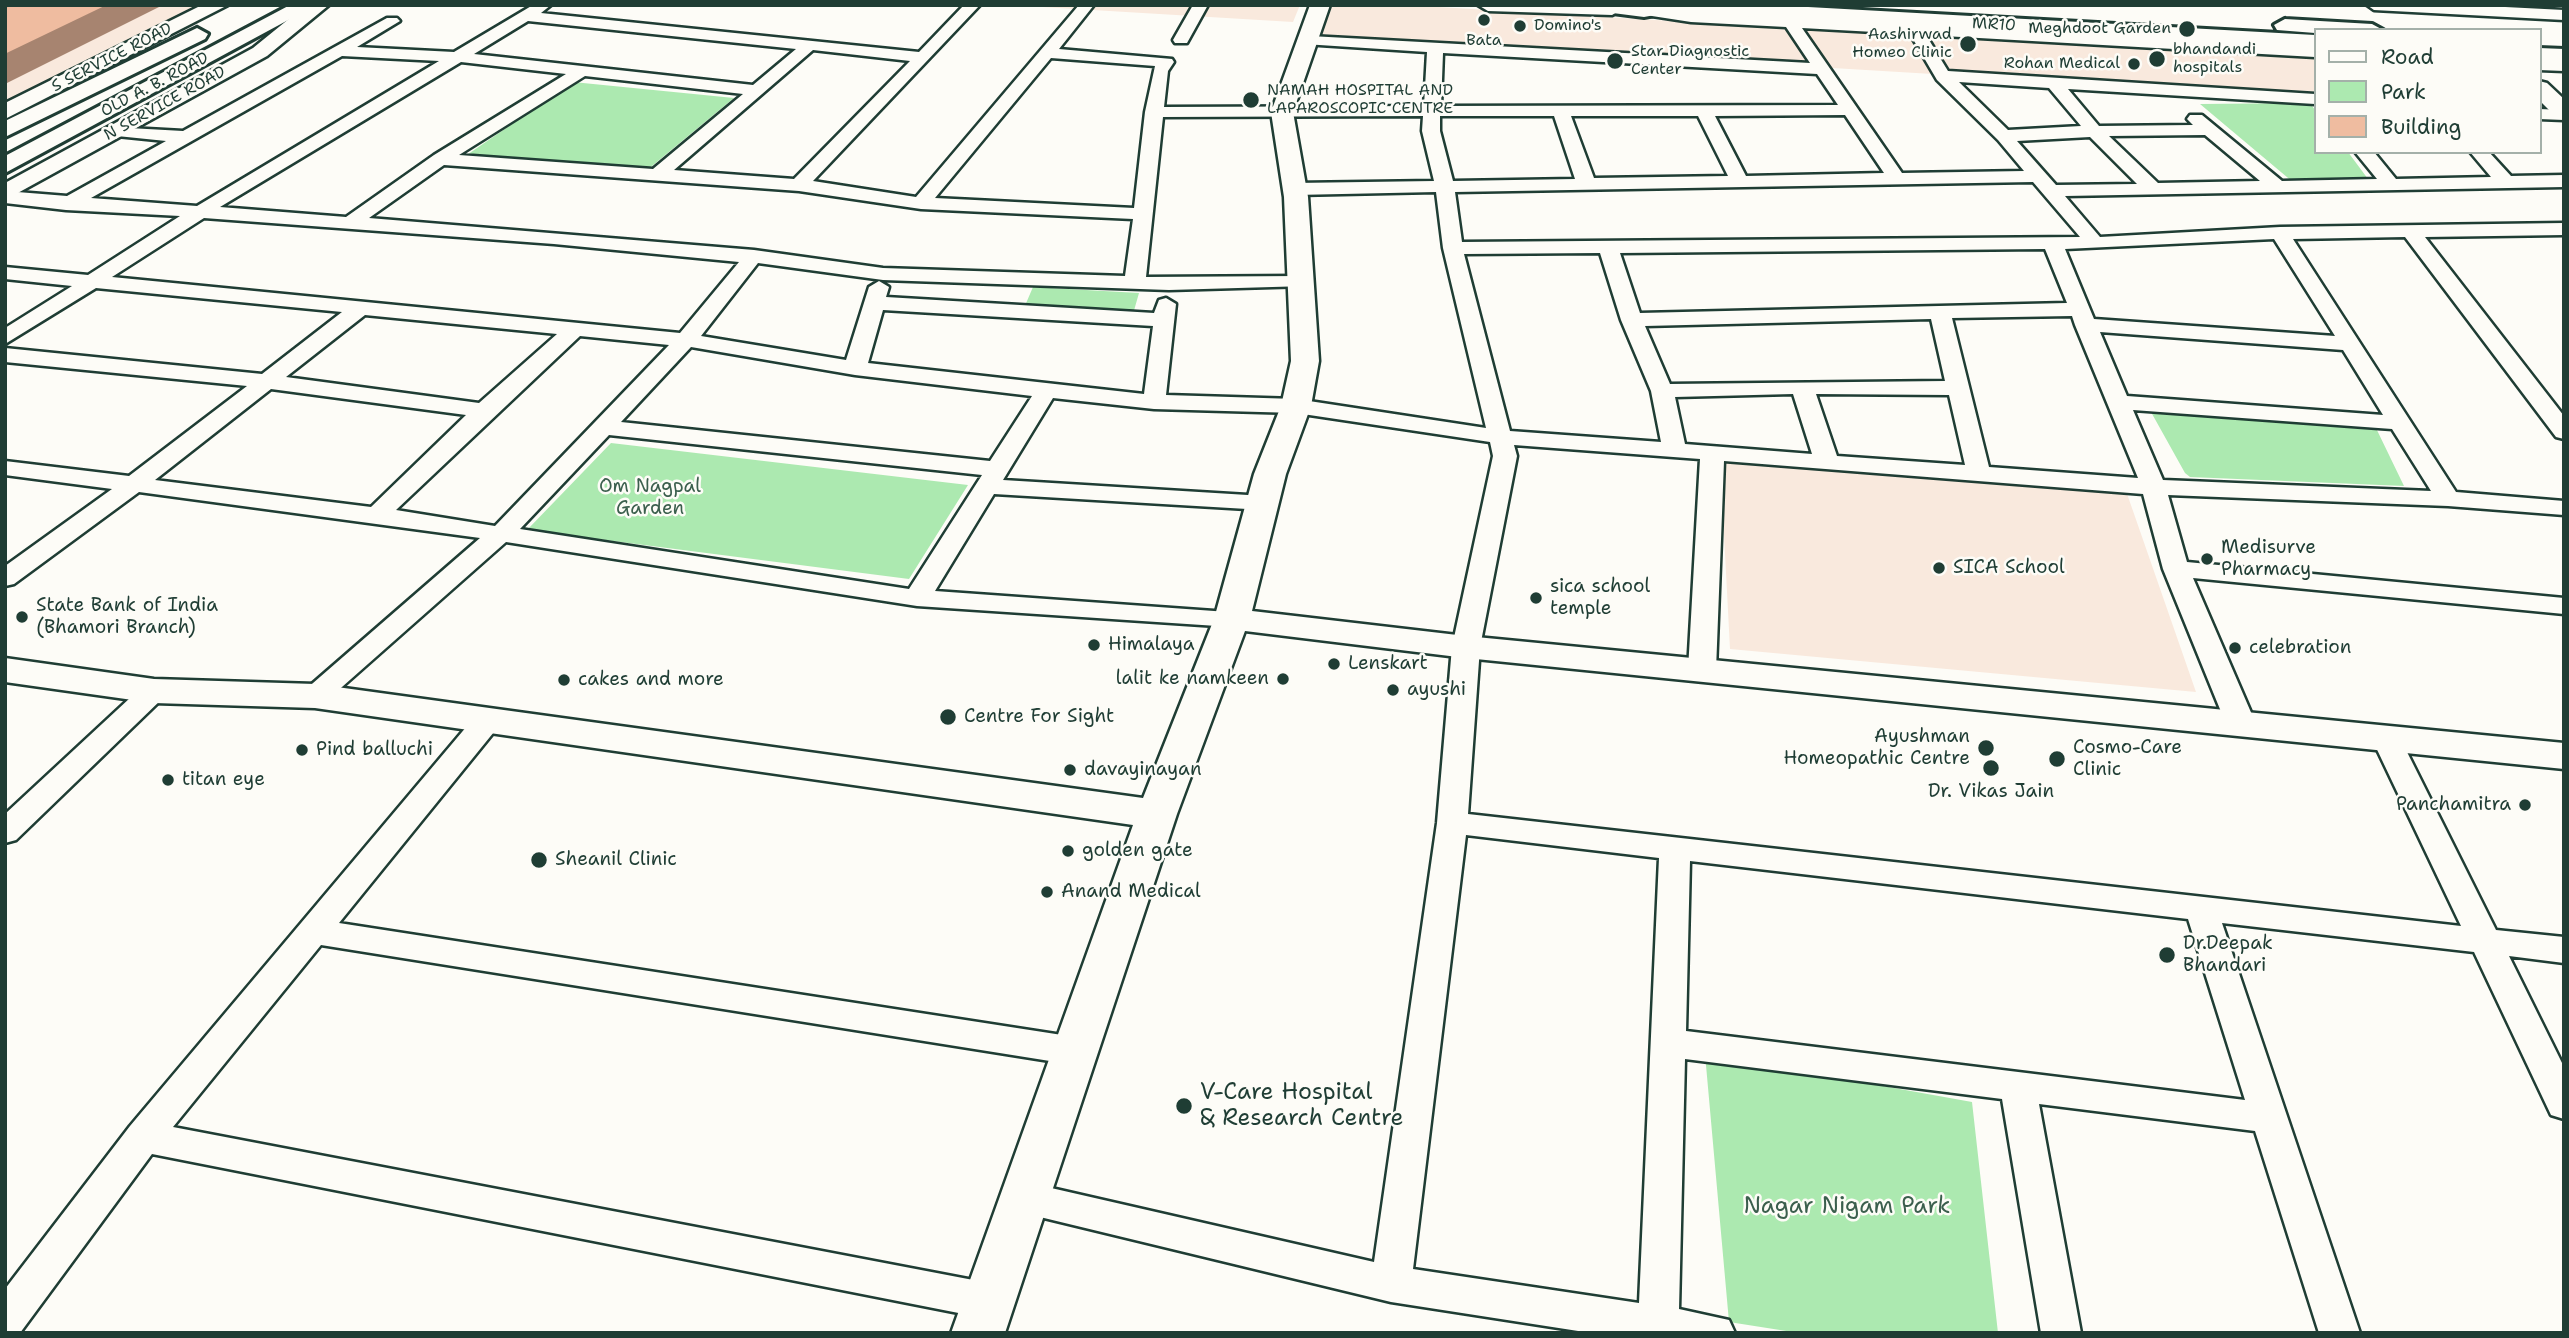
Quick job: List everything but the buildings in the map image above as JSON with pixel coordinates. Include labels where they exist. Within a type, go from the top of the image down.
[{"type":"main road","name":"OLD A. B. ROAD","points":[[5,166],[306,5]]},
{"type":"main road","name":"MR10","points":[[1919,5],[2336,28]]},
{"type":"main road","name":"MR10","points":[[1605,7],[1644,11],[1673,6],[1786,18],[2314,43]]},
{"type":"main road","name":"OLD A. B. ROAD","points":[[5,131],[242,10]]},
{"type":"main road","points":[[2541,39],[2564,40]]},
{"type":"main road","points":[[2541,55],[2564,56]]},
{"type":"street","name":"S SERVICE ROAD","points":[[5,112],[218,5]]},
{"type":"street","name":"N SERVICE ROAD","points":[[5,195],[260,52],[319,5]]},
{"type":"street","points":[[5,338],[201,211],[544,5]]},
{"type":"street","points":[[799,185],[973,5]]},
{"type":"street","points":[[921,203],[1087,5]]},
{"type":"street","points":[[1181,40],[1201,5]]},
{"type":"street","points":[[143,1137],[984,1317],[1157,814],[1232,619],[1265,503],[1270,474],[1296,407],[1305,361],[1295,189],[1282,112],[1310,41],[1320,5]]},
{"type":"street","points":[[1488,5],[1605,7]]},
{"type":"street","points":[[2374,5],[2564,15]]},
{"type":"street","points":[[1644,11],[1786,18],[1915,30],[2314,52]]},
{"type":"street","points":[[526,16],[923,57]]},
{"type":"street","points":[[1786,18],[1896,177]]},
{"type":"street","points":[[66,204],[392,21]]},
{"type":"street","points":[[1915,30],[1943,76],[2004,136],[2095,243]]},
{"type":"street","points":[[1310,41],[1822,69]]},
{"type":"street","points":[[655,177],[810,44]]},
{"type":"street","points":[[1391,1284],[1452,823],[1466,646],[1505,456],[1453,248],[1445,186],[1431,131],[1435,49]]},
{"type":"street","points":[[341,51],[459,57],[756,90]]},
{"type":"street","points":[[1047,53],[1166,62],[1160,71],[1154,112],[1135,282]]},
{"type":"street","points":[[2541,65],[2564,66]]},
{"type":"street","points":[[351,222],[440,159],[583,70]]},
{"type":"street","points":[[1943,76],[2314,99]]},
{"type":"street","points":[[2053,82],[2094,131],[2152,188]]},
{"type":"street","points":[[2163,89],[2208,130],[2275,184]]},
{"type":"street","points":[[2541,90],[2564,114]]},
{"type":"street","points":[[1154,112],[1850,110]]},
{"type":"street","points":[[1561,111],[1586,183]]},
{"type":"street","points":[[1704,111],[1740,181]]},
{"type":"street","points":[[2541,114],[2564,114]]},
{"type":"street","points":[[2004,136],[2094,131],[2208,130]]},
{"type":"street","points":[[117,131],[187,137]]},
{"type":"street","points":[[2366,154],[2390,183]]},
{"type":"street","points":[[2481,154],[2506,182]]},
{"type":"street","points":[[440,159],[655,177],[799,185],[921,203],[1141,214]]},
{"type":"street","points":[[1295,189],[2038,176]]},
{"type":"street","points":[[2051,191],[2275,184],[2564,181]]},
{"type":"street","points":[[5,195],[66,204],[351,222],[754,256],[883,274],[1169,284],[1300,282]]},
{"type":"street","points":[[1453,248],[2095,243],[2280,233],[2555,229],[2564,250]]},
{"type":"street","points":[[2411,232],[2564,432]]},
{"type":"street","points":[[2280,233],[2448,499]]},
{"type":"street","points":[[2052,243],[2154,487],[2176,569],[2241,724]]},
{"type":"street","points":[[1608,248],[1632,320],[1662,391],[1674,450]]},
{"type":"street","points":[[316,696],[502,533],[686,340],[754,256]]},
{"type":"street","points":[[5,273],[358,310],[686,340],[855,368],[1046,391],[1154,402],[1296,407],[1501,437],[2154,487],[2448,499],[2564,508]]},
{"type":"street","points":[[855,368],[883,274]]},
{"type":"street","points":[[1154,402],[1169,284]]},
{"type":"street","points":[[874,303],[1164,320]]},
{"type":"street","points":[[5,578],[136,483],[358,310]]},
{"type":"street","points":[[1632,320],[1940,312],[2083,317],[2349,344]]},
{"type":"street","points":[[1940,312],[1979,474]]},
{"type":"street","points":[[377,515],[484,411],[574,330]]},
{"type":"street","points":[[5,355],[265,381],[484,411]]},
{"type":"street","points":[[1662,391],[1802,387],[1959,388]]},
{"type":"street","points":[[1802,387],[1827,462]]},
{"type":"street","points":[[917,598],[1046,391]]},
{"type":"street","points":[[2119,402],[2399,423]]},
{"type":"street","points":[[601,427],[992,477],[1265,503]]},
{"type":"street","points":[[1702,670],[1712,453]]},
{"type":"street","points":[[5,468],[377,515],[917,598],[1232,619],[1466,646],[2564,756]]},
{"type":"street","points":[[2176,569],[2564,606]]},
{"type":"street","points":[[5,670],[154,691],[316,696],[1157,814]]},
{"type":"street","points":[[5,832],[154,691]]},
{"type":"street","points":[[6,1320],[143,1137],[488,720]]},
{"type":"street","points":[[2388,739],[2564,1104]]},
{"type":"street","points":[[1452,823],[2564,950]]},
{"type":"street","points":[[1658,1324],[1675,848]]},
{"type":"street","points":[[2201,909],[2340,1333]]},
{"type":"street","points":[[312,931],[1075,1051]]},
{"type":"street","points":[[1668,1043],[2270,1118]]},
{"type":"street","points":[[2018,1086],[2061,1333]]},
{"type":"street","points":[[1026,1198],[1391,1284],[1715,1333]]},
{"type":"shaded area","points":[[5,5],[198,5],[5,101]]},
{"type":"shaded area","points":[[1009,5],[1300,5],[1293,22]]},
{"type":"shaded area","points":[[1327,5],[1405,5],[1990,40],[2314,54],[2314,97],[1317,37]]},
{"type":"shaded area","name":"SICA School","points":[[1720,458],[2125,488],[2196,692],[1730,649]]},
{"type":"green space","points":[[573,82],[734,98],[646,171],[461,159]]},
{"type":"green space","points":[[2310,103],[2314,109],[2314,154],[2349,154],[2368,179],[2294,183],[2200,104]]},
{"type":"green space","points":[[1033,287],[1139,293],[1133,314],[1024,308]]},
{"type":"green space","points":[[2151,412],[2375,426],[2404,486],[2190,477],[2185,473]]},
{"type":"green space","name":"Om Nagpal Garden","points":[[611,443],[968,485],[909,579],[527,530]]},
{"type":"green space","name":"Nagar Nigam Park","points":[[1705,1054],[1972,1102],[1998,1333],[1799,1333],[1729,1322]]},
{"type":"place","name":"Bata","points":[[1484,20]]},
{"type":"place","name":"Domino's","points":[[1520,26]]},
{"type":"place","name":"Meghdoot Garden","points":[[2187,29]]},
{"type":"place","name":"Aashirwad Homeo Clinic","points":[[1968,44]]},
{"type":"place","name":"bhandandi hospitals","points":[[2157,59]]},
{"type":"place","name":"Star Diagnostic Center","points":[[1615,61]]},
{"type":"place","name":"Rohan Medical","points":[[2134,64]]},
{"type":"place","name":"NAMAH HOSPITAL AND LAPAROSCOPIC CENTRE","points":[[1251,100]]},
{"type":"place","name":"Medisurve Pharmacy","points":[[2207,559]]},
{"type":"place","name":"SICA School","points":[[1939,568]]},
{"type":"place","name":"sica school temple","points":[[1536,598]]},
{"type":"place","name":"State Bank of India (Bhamori Branch)","points":[[22,617]]},
{"type":"place","name":"Himalaya","points":[[1094,645]]},
{"type":"place","name":"celebration","points":[[2235,648]]},
{"type":"place","name":"Lenskart","points":[[1334,664]]},
{"type":"place","name":"lalit ke namkeen","points":[[1283,679]]},
{"type":"place","name":"cakes and more","points":[[564,680]]},
{"type":"place","name":"ayushi","points":[[1393,690]]},
{"type":"place","name":"Centre For Sight","points":[[948,717]]},
{"type":"place","name":"Ayushman Homeopathic Centre","points":[[1986,748]]},
{"type":"place","name":"Pind balluchi","points":[[302,750]]},
{"type":"place","name":"Cosmo-Care Clinic","points":[[2057,759]]},
{"type":"place","name":"Dr. Vikas Jain","points":[[1991,768]]},
{"type":"place","name":"davayinayan","points":[[1070,770]]},
{"type":"place","name":"titan eye","points":[[168,780]]},
{"type":"place","name":"Panchamitra","points":[[2525,805]]},
{"type":"place","name":"golden gate","points":[[1068,851]]},
{"type":"place","name":"Sheanil Clinic","points":[[539,860]]},
{"type":"place","name":"Anand Medical","points":[[1047,892]]},
{"type":"place","name":"Dr.Deepak Bhandari","points":[[2167,955]]},
{"type":"place","name":"V-Care Hospital & Research Centre","points":[[1184,1106]]}]
